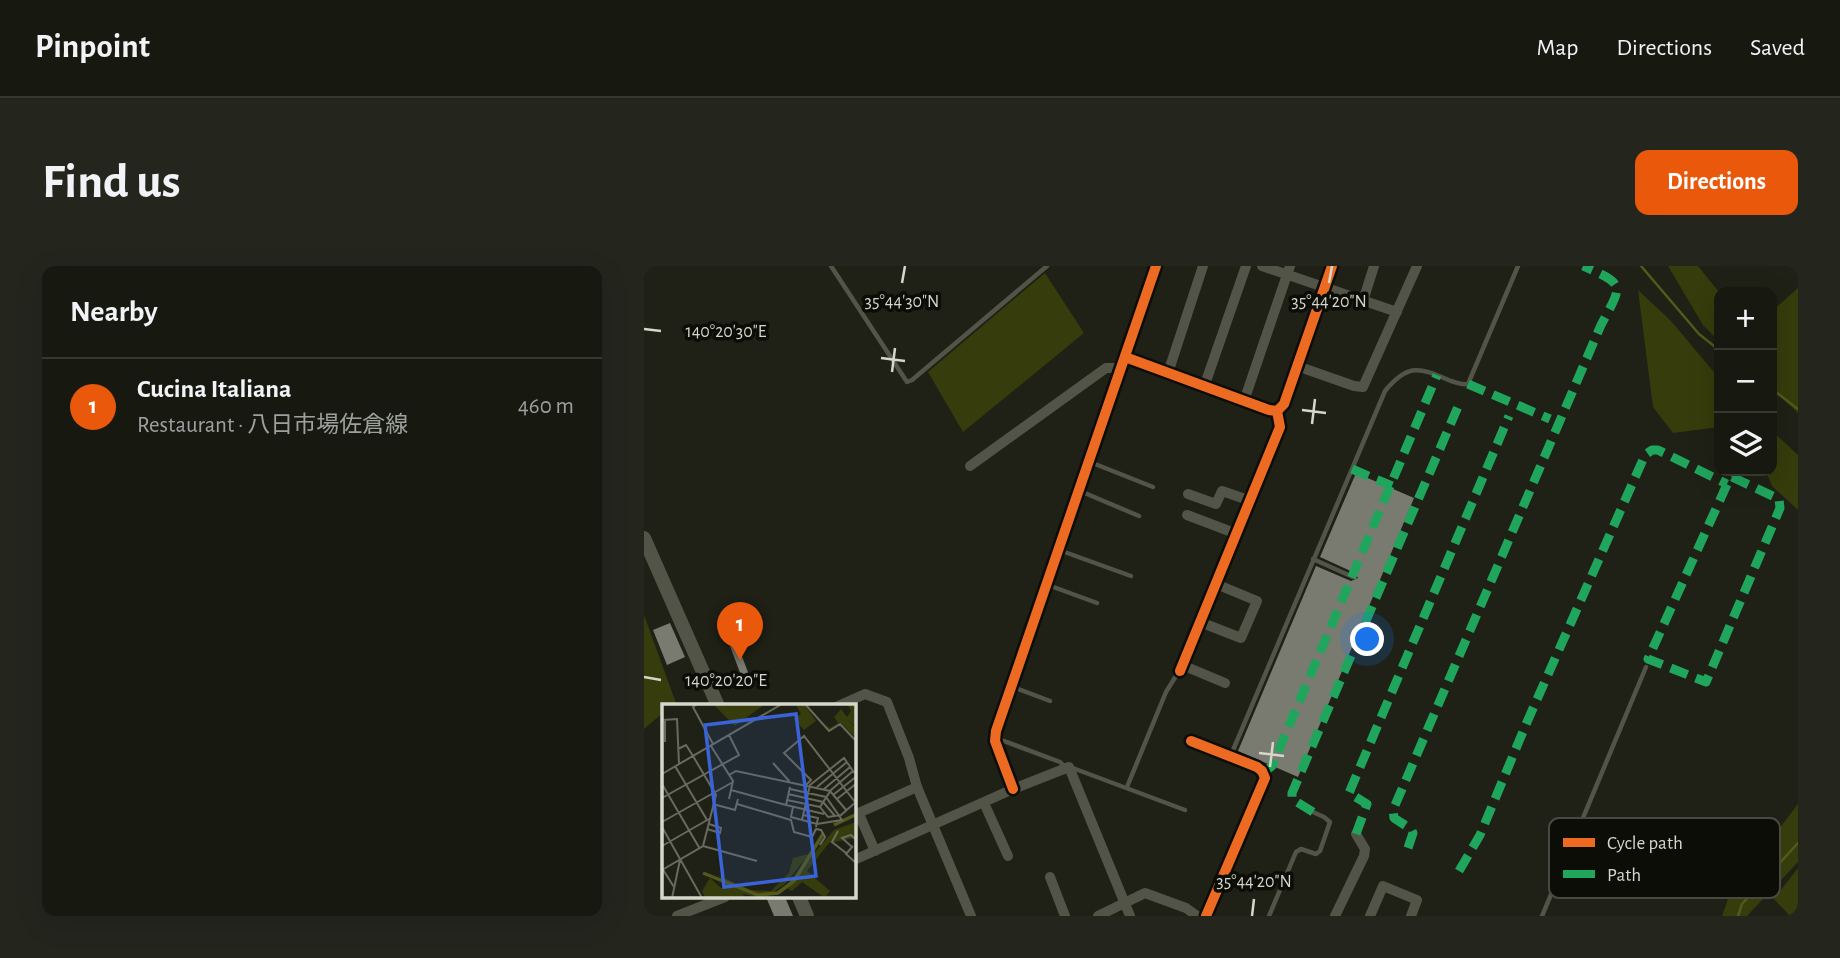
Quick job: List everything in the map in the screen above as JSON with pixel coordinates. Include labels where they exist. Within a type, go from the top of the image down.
[{"type":"main road","points":[[644,538],[717,704]]},
{"type":"main road","points":[[799,898],[807,916]]},
{"type":"street","points":[[1013,789],[996,737],[1156,266]]},
{"type":"street","points":[[1168,373],[1203,266]]},
{"type":"street","points":[[1204,387],[1246,266]]},
{"type":"street","points":[[1262,266],[1288,270],[1324,288],[1397,312]]},
{"type":"street","points":[[1277,411],[1284,404],[1332,266]]},
{"type":"street","points":[[1363,301],[1374,266]]},
{"type":"street","points":[[1297,366],[1363,387],[1417,266]]},
{"type":"street","points":[[1244,401],[1288,270]]},
{"type":"street","points":[[1125,357],[1277,411]]},
{"type":"street","points":[[970,466],[1106,368],[1121,368]]},
{"type":"street","points":[[1225,683],[1181,668],[1280,427],[1277,411]]},
{"type":"street","points":[[1188,494],[1216,504],[1222,491],[1251,501]]},
{"type":"street","points":[[1187,515],[1237,534]]},
{"type":"street","points":[[1200,622],[1241,638],[1257,601],[1216,584]]},
{"type":"street","points":[[842,704],[865,694],[887,702],[909,758],[917,787],[971,916]]},
{"type":"street","points":[[1191,741],[1257,767],[1265,778],[1206,916]]},
{"type":"street","points":[[856,859],[1067,766],[1130,916]]},
{"type":"street","points":[[875,851],[856,814],[917,787]]},
{"type":"street","points":[[984,803],[1009,856]]},
{"type":"street","points":[[1335,916],[1364,856],[1365,849],[1356,834]]},
{"type":"street","points":[[1051,877],[1065,916]]},
{"type":"street","points":[[1370,916],[1383,886],[1418,900],[1410,916]]},
{"type":"street","points":[[1098,916],[1145,893],[1186,908],[1197,916]]},
{"type":"street","points":[[677,916],[722,898]]},
{"type":"lane","points":[[831,266],[907,382],[1046,266]]},
{"type":"lane","points":[[1231,756],[1385,391],[1405,372],[1416,369],[1424,369],[1461,385],[1468,384],[1518,266]]},
{"type":"lane","points":[[1089,462],[1153,488]]},
{"type":"lane","points":[[1079,491],[1139,516]]},
{"type":"lane","points":[[1059,550],[1131,576]]},
{"type":"lane","points":[[1313,559],[1353,577]]},
{"type":"lane","points":[[1047,584],[1097,603]]},
{"type":"lane","points":[[1583,818],[1646,667]]},
{"type":"lane","points":[[1126,786],[1166,692],[1181,668]]},
{"type":"lane","points":[[1012,686],[1050,701]]},
{"type":"lane","points":[[996,737],[1185,810]]},
{"type":"lane","points":[[1269,916],[1296,852],[1301,849],[1316,854],[1320,851],[1330,822],[1312,812]]},
{"type":"lane","points":[[1542,916],[1550,898]]},
{"type":"green space","points":[[1668,266],[1698,266],[1715,287],[1714,336],[1703,325]]},
{"type":"green space","points":[[1045,273],[1084,333],[963,432],[928,372]]},
{"type":"green space","points":[[1798,288],[1798,413],[1777,394],[1777,307]]},
{"type":"green space","points":[[1638,290],[1671,321],[1714,372],[1714,428],[1673,433],[1653,407]]},
{"type":"green space","points":[[1777,436],[1798,455],[1798,510],[1772,486],[1768,476],[1777,476]]},
{"type":"green space","points":[[644,615],[676,703],[662,704],[662,714],[644,729]]},
{"type":"green space","points":[[1798,804],[1798,862],[1780,881],[1780,828]]},
{"type":"green space","points":[[1798,868],[1798,916],[1790,916],[1774,899],[1780,898],[1780,891]]},
{"type":"green space","points":[[1728,898],[1764,898],[1747,916],[1722,916]]},
{"type":"building","points":[[1356,473],[1414,498],[1298,777],[1238,751],[1316,566],[1351,581],[1358,578],[1355,573],[1320,557]]},
{"type":"building","points":[[670,623],[685,657],[667,665],[653,630]]},
{"type":"building","points":[[737,643],[749,675],[742,678],[730,646]]},
{"type":"building","points":[[766,898],[785,898],[793,916],[774,916]]},
{"type":"waterway","points":[[1641,266],[1699,334],[1714,346]]},
{"type":"waterway","points":[[1777,393],[1798,409]]},
{"type":"waterway","points":[[1780,863],[1798,843]]},
{"type":"waterway","points":[[1738,916],[1748,898]]},
{"type":"marked path","points":[[1408,848],[1413,833],[1394,818],[1393,810],[1616,294],[1614,282],[1583,266]]},
{"type":"marked path","points":[[1263,773],[1272,766],[1437,375]]},
{"type":"marked path","points":[[1468,384],[1550,419]]},
{"type":"marked path","points":[[1313,812],[1292,799],[1292,793],[1460,402]]},
{"type":"marked path","points":[[1356,834],[1367,804],[1349,793],[1509,416]]},
{"type":"marked path","points":[[1459,871],[1480,835],[1645,455],[1652,450],[1658,450],[1727,484]]},
{"type":"marked path","points":[[1352,469],[1392,486]]},
{"type":"marked path","points":[[1732,477],[1779,499],[1780,508],[1706,682],[1648,659],[1732,477]]},
{"type":"cycle path","points":[[1013,789],[995,741],[996,731],[1156,266]]},
{"type":"cycle path","points":[[1125,357],[1277,411],[1284,404],[1332,266]]},
{"type":"cycle path","points":[[1180,671],[1280,427],[1277,411]]},
{"type":"cycle path","points":[[1191,741],[1257,767],[1265,778],[1206,916]]},
{"type":"place","name":"Cucina Italiana","points":[[740,660]]}]
